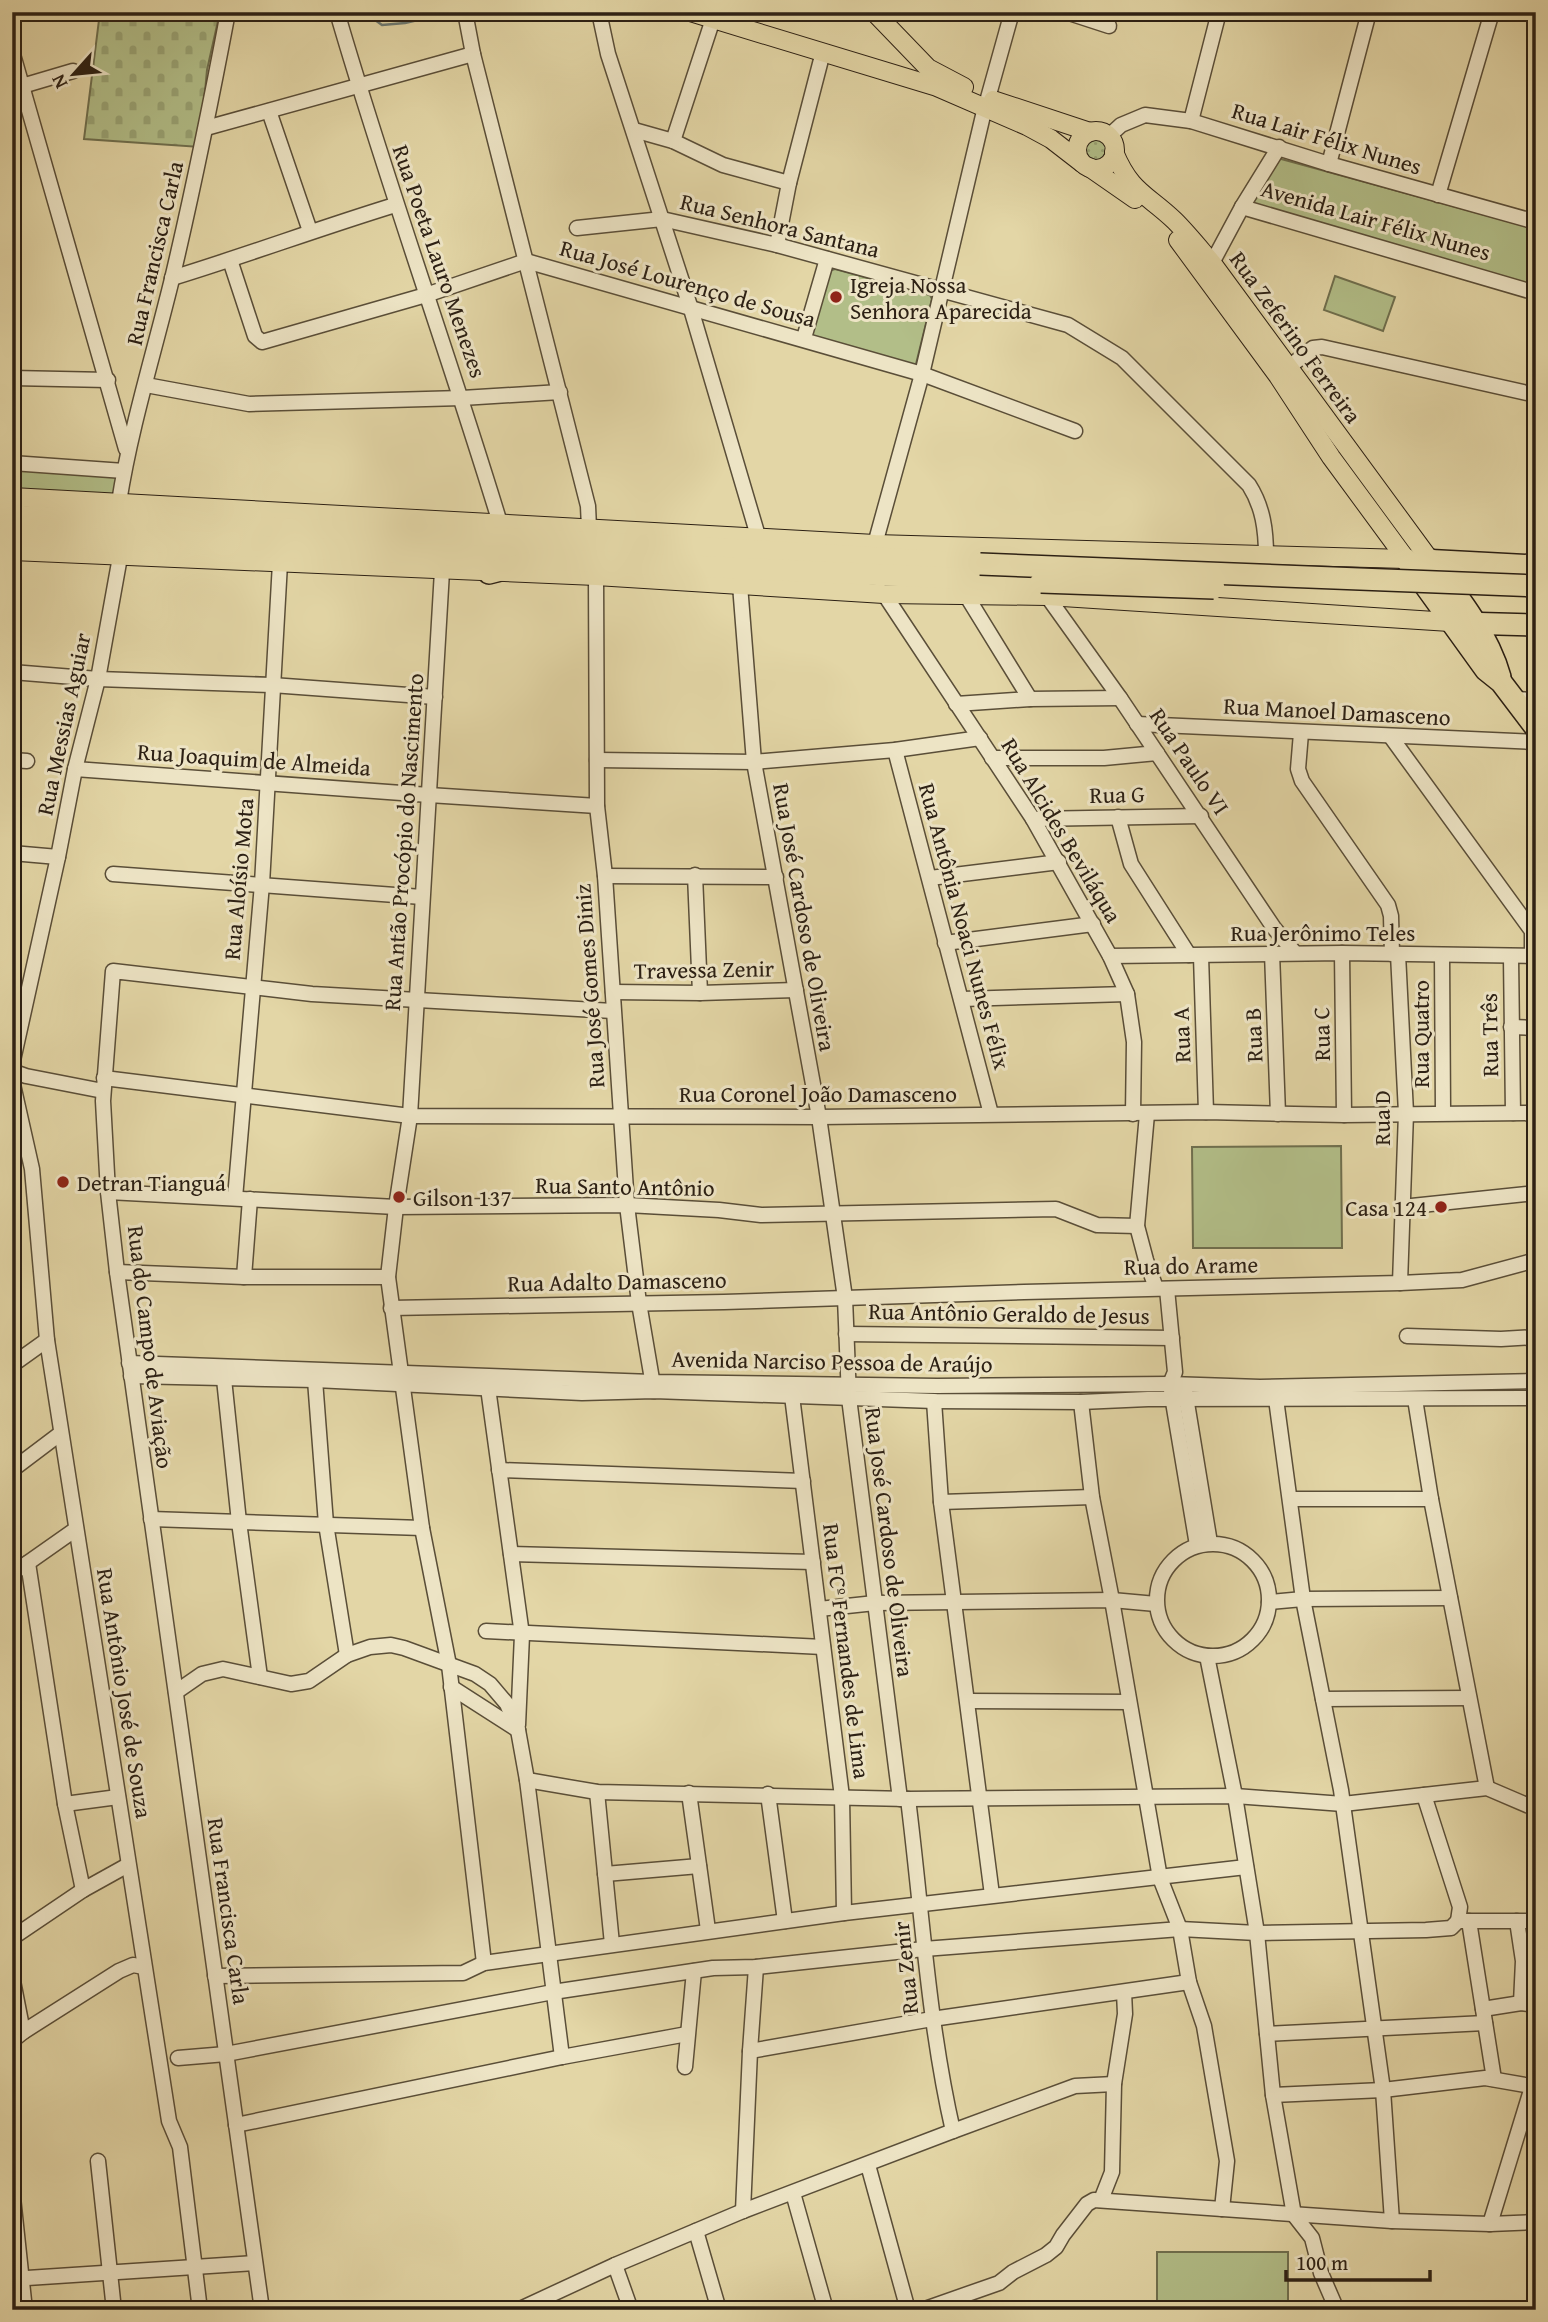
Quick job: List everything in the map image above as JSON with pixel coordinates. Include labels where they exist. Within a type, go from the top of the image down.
[{"type":"highway","points":[[12,516],[428,534],[980,564],[1536,586]]},
{"type":"highway","points":[[428,534],[492,523]]},
{"type":"highway","points":[[12,535],[548,557],[1044,589],[1536,601]]},
{"type":"highway","points":[[489,573],[548,557]]},
{"type":"highway","points":[[1406,559],[1536,566]]},
{"type":"highway","points":[[1406,559],[1486,670],[1525,699],[1536,728]]},
{"type":"highway","points":[[1430,560],[1461,600],[1495,661],[1501,682]]},
{"type":"highway","points":[[1450,622],[1536,625]]},
{"type":"main road","points":[[690,12],[916,82],[922,79],[928,68]]},
{"type":"main road","name":"Rua Zeferino Ferreira","points":[[874,12],[928,68],[1051,139],[1132,197],[1170,229],[1278,376],[1430,560]]},
{"type":"main road","name":"Rua Zeferino Ferreira","points":[[916,82],[1090,132]]},
{"type":"main road","points":[[1098,131],[1112,144],[1105,166],[1086,165],[1077,151],[1080,139],[1090,132],[1098,131]]},
{"type":"main road","name":"Rua Zeferino Ferreira","points":[[1112,144],[1125,177],[1137,191],[1175,221],[1212,263],[1289,367],[1406,559]]},
{"type":"main road","points":[[12,497],[875,544],[1406,559]]},
{"type":"main road","points":[[12,551],[596,576],[884,594],[965,595],[1044,589],[1450,622]]},
{"type":"street","name":"Rua Francisca Carla","points":[[119,502],[127,430],[146,385],[172,278],[206,128],[228,12]]},
{"type":"street","name":"Rua Poeta Lauro Menezes","points":[[338,12],[395,205],[462,398],[492,523]]},
{"type":"street","points":[[466,12],[473,54],[560,392],[587,506],[589,528]]},
{"type":"street","points":[[599,12],[608,54],[691,309],[758,536]]},
{"type":"street","points":[[875,544],[922,374],[987,103],[1012,12]]},
{"type":"street","points":[[1066,12],[1109,26]]},
{"type":"street","points":[[1191,121],[1219,12]]},
{"type":"street","points":[[1329,164],[1369,12]]},
{"type":"street","points":[[1438,195],[1492,12]]},
{"type":"street","points":[[1526,12],[1536,15]]},
{"type":"street","points":[[673,141],[713,19]]},
{"type":"street","points":[[12,51],[18,88],[108,380],[127,430]]},
{"type":"street","points":[[777,245],[789,183],[823,52]]},
{"type":"street","points":[[206,128],[473,54]]},
{"type":"street","points":[[18,88],[73,71]]},
{"type":"street","points":[[269,111],[310,231]]},
{"type":"street","name":"Rua Lair Félix Nunes","points":[[1112,144],[1121,125],[1145,115],[1191,121],[1329,164],[1536,222]]},
{"type":"street","points":[[634,130],[673,141],[723,165],[789,183]]},
{"type":"street","points":[[1212,263],[1279,147]]},
{"type":"street","points":[[172,278],[395,205]]},
{"type":"street","name":"Avenida Lair Félix Nunes","points":[[1242,207],[1536,293]]},
{"type":"street","name":"Rua Senhora Santana","points":[[577,228],[662,219],[777,245],[1069,325],[1122,358],[1249,485],[1261,507],[1266,532],[1266,556]]},
{"type":"street","points":[[804,338],[827,259]]},
{"type":"street","points":[[230,260],[255,335],[262,342],[426,295],[526,261]]},
{"type":"street","name":"Rua José Lourenço de Sousa","points":[[526,261],[691,309],[804,338],[922,374],[1075,432]]},
{"type":"street","points":[[1289,367],[1313,348],[1322,347],[1536,394]]},
{"type":"street","points":[[12,378],[108,380]]},
{"type":"street","points":[[146,385],[249,404],[462,398],[560,392]]},
{"type":"street","points":[[12,463],[125,464]]},
{"type":"street","name":"Rua Messias Aguiar","points":[[12,1065],[75,769],[98,679],[120,557]]},
{"type":"street","name":"Rua Aloísio Mota","points":[[244,1277],[245,1096],[269,783],[280,564]]},
{"type":"street","name":"Rua Antão Procópio do Nascimento","points":[[442,571],[410,1116],[388,1277],[422,1528],[449,1665],[461,1788],[484,1963]]},
{"type":"street","name":"Rua José Gomes Diniz","points":[[596,576],[597,806],[605,876],[627,1205],[653,1386]]},
{"type":"street","name":"Rua José Cardoso de Oliveira","points":[[740,585],[754,762],[819,1117],[845,1298],[848,1391],[904,1799]]},
{"type":"street","name":"Rua Paulo VI","points":[[1044,589],[1201,816],[1274,928],[1295,953]]},
{"type":"street","name":"Rua Alcides Beviláqua","points":[[884,594],[1033,819],[1110,956],[1128,994],[1140,1114],[1137,1226],[1146,1260],[1162,1288],[1203,1544]]},
{"type":"street","points":[[965,595],[1030,699]]},
{"type":"street","points":[[12,672],[98,679],[272,685],[435,697]]},
{"type":"street","points":[[956,704],[1030,699],[1120,698]]},
{"type":"street","name":"Rua Manoel Damasceno","points":[[1137,724],[1536,742]]},
{"type":"street","name":"Rua D","points":[[1301,733],[1299,774],[1388,905],[1391,916],[1406,1114],[1399,1283]]},
{"type":"street","points":[[1391,737],[1532,931],[1534,956]]},
{"type":"street","points":[[597,760],[754,762],[895,750],[980,738]]},
{"type":"street","name":"Rua Antônia Noaci Nunes Félix","points":[[895,750],[992,1114]]},
{"type":"street","points":[[992,758],[1104,758],[1157,753]]},
{"type":"street","name":"Rua Joaquim de Almeida","points":[[75,769],[597,806]]},
{"type":"street","name":"Rua G","points":[[1033,819],[1201,816]]},
{"type":"street","points":[[1118,817],[1131,864],[1195,956]]},
{"type":"street","points":[[12,853],[58,857]]},
{"type":"street","points":[[930,878],[1059,863]]},
{"type":"street","points":[[113,874],[422,897]]},
{"type":"street","points":[[695,875],[700,993]]},
{"type":"street","points":[[605,876],[776,877]]},
{"type":"street","points":[[945,943],[1093,925]]},
{"type":"street","name":"Rua B","points":[[1272,953],[1278,1115]]},
{"type":"street","name":"Rua Jerônimo Teles","points":[[1110,956],[1342,953],[1534,956]]},
{"type":"street","name":"Rua C","points":[[1342,953],[1345,1115]]},
{"type":"street","name":"Rua Quatro","points":[[1442,955],[1443,1112]]},
{"type":"street","name":"Rua A","points":[[1195,956],[1206,1112]]},
{"type":"street","name":"Rua Três","points":[[1511,957],[1513,1113]]},
{"type":"street","name":"Rua do Campo de Aviação","points":[[151,1519],[108,1192],[103,1084],[113,971],[252,986]]},
{"type":"street","points":[[252,986],[312,994],[613,1012]]},
{"type":"street","name":"Travessa Zenir","points":[[613,992],[796,990]]},
{"type":"street","points":[[962,999],[1128,994]]},
{"type":"street","points":[[1511,1027],[1536,1028]]},
{"type":"street","name":"Rua Coronel João Damasceno","points":[[12,1071],[26,1076],[245,1096],[410,1116],[819,1117],[1206,1112],[1278,1115],[1536,1112]]},
{"type":"street","name":"Rua Antônio José de Souza","points":[[12,1080],[32,1169],[47,1340],[169,2120],[180,2147],[200,2310]]},
{"type":"street","name":"Rua Santo Antônio","points":[[108,1192],[396,1207],[627,1205],[761,1215],[1056,1209],[1097,1225],[1137,1226]]},
{"type":"street","points":[[1402,1207],[1536,1193]]},
{"type":"street","name":"Rua do Arame","points":[[845,1298],[1462,1280],[1536,1260]]},
{"type":"street","points":[[117,1272],[244,1277],[388,1277]]},
{"type":"street","name":"Rua Adalto Damasceno","points":[[391,1308],[845,1298]]},
{"type":"street","name":"Rua Antônio Geraldo de Jesus","points":[[846,1334],[1172,1338]]},
{"type":"street","points":[[1406,1336],[1501,1339],[1536,1337]]},
{"type":"street","points":[[12,1365],[47,1340]]},
{"type":"street","name":"Avenida Narciso Pessoa de Araújo","points":[[130,1369],[848,1391],[1536,1381]]},
{"type":"street","name":"Avenida Narciso Pessoa de Araújo","points":[[130,1369],[224,1379],[402,1379],[488,1388],[582,1393],[653,1386],[792,1396],[848,1391],[934,1401],[1082,1402],[1177,1388],[1276,1399],[1536,1398]]},
{"type":"street","points":[[224,1379],[239,1522],[261,1677]]},
{"type":"street","points":[[315,1380],[326,1524],[347,1656]]},
{"type":"street","points":[[488,1388],[522,1635],[518,1730],[527,1780],[562,2057]]},
{"type":"street","name":"Rua FCº Fernandes de Lima","points":[[792,1396],[842,1797],[844,1913]]},
{"type":"street","points":[[1276,1399],[1303,1599],[1343,1804],[1383,2090],[1392,2221]]},
{"type":"street","points":[[1415,1399],[1431,1499],[1487,1788]]},
{"type":"street","points":[[934,1401],[941,1502],[992,1895]]},
{"type":"street","points":[[1082,1402],[1092,1497],[1160,1878],[1180,1929],[1189,1982],[1204,2026],[1227,2161],[1222,2209]]},
{"type":"street","points":[[12,1471],[61,1433]]},
{"type":"street","points":[[499,1470],[803,1481]]},
{"type":"street","points":[[941,1502],[1092,1497]]},
{"type":"street","points":[[1291,1499],[1431,1499]]},
{"type":"street","name":"Rua Francisca Carla","points":[[151,1519],[262,2310]]},
{"type":"street","points":[[151,1519],[422,1528]]},
{"type":"street","points":[[12,1574],[76,1529]]},
{"type":"street","points":[[1203,1544],[1230,1546],[1257,1564],[1265,1578],[1269,1602],[1262,1627],[1253,1640],[1231,1653],[1207,1656],[1178,1644],[1167,1633],[1156,1604],[1157,1588],[1171,1561],[1183,1552],[1203,1544]]},
{"type":"street","points":[[511,1554],[813,1562]]},
{"type":"street","points":[[28,1563],[65,1804],[83,1890]]},
{"type":"street","points":[[1269,1602],[1303,1599],[1450,1598]]},
{"type":"street","points":[[819,1609],[875,1603],[1112,1600],[1156,1604]]},
{"type":"street","points":[[486,1631],[522,1635],[823,1647]]},
{"type":"street","points":[[176,1692],[202,1674],[223,1669],[291,1684],[309,1681],[347,1656],[370,1647],[391,1645],[475,1674],[490,1684],[507,1704],[518,1730]]},
{"type":"street","points":[[1207,1656],[1247,1867],[1257,1933],[1273,2095],[1294,2215],[1312,2238],[1321,2273],[1338,2310]]},
{"type":"street","points":[[452,1687],[518,1730]]},
{"type":"street","points":[[1323,1699],[1469,1698]]},
{"type":"street","points":[[968,1700],[1129,1702]]},
{"type":"street","points":[[527,1780],[597,1792],[904,1799],[1235,1796],[1343,1804],[1487,1788],[1536,1809]]},
{"type":"street","points":[[597,1792],[612,1944]]},
{"type":"street","points":[[689,1793],[708,1930]]},
{"type":"street","points":[[768,1794],[785,1921]]},
{"type":"street","points":[[1424,1795],[1464,1921],[1494,2079]]},
{"type":"street","points":[[65,1804],[118,1797]]},
{"type":"street","name":"Rua Zenir","points":[[904,1799],[921,1905],[932,2019],[953,2131]]},
{"type":"street","points":[[12,1938],[83,1890],[128,1865]]},
{"type":"street","points":[[605,1874],[699,1866]]},
{"type":"street","points":[[215,1976],[463,1973],[484,1963],[708,1930],[1247,1867]]},
{"type":"street","points":[[178,2058],[226,2054],[553,1992],[694,1971],[756,1968],[924,1949],[1180,1929],[1257,1933],[1451,1928],[1464,1921],[1536,1921]]},
{"type":"street","points":[[1267,2034],[1484,2016],[1528,2004],[1517,1921]]},
{"type":"street","points":[[12,1976],[18,2037],[119,1971],[133,1965],[144,1966]]},
{"type":"street","points":[[743,2211],[756,1968]]},
{"type":"street","points":[[685,2067],[694,1971]]},
{"type":"street","points":[[750,2051],[932,2019],[1189,1982]]},
{"type":"street","points":[[1101,2200],[1112,2172],[1114,2084],[1125,2014],[1124,1992]]},
{"type":"street","points":[[236,2125],[562,2057],[687,2034]]},
{"type":"street","points":[[1273,2095],[1383,2090],[1485,2078],[1533,2080],[1490,2224]]},
{"type":"street","points":[[518,2310],[536,2306],[615,2265],[743,2211],[953,2131],[1075,2086],[1114,2084]]},
{"type":"street","points":[[98,2161],[114,2310]]},
{"type":"street","points":[[868,2165],[908,2310]]},
{"type":"street","points":[[12,2188],[17,2279],[25,2310]]},
{"type":"street","points":[[793,2193],[826,2310]]},
{"type":"street","points":[[922,2310],[999,2283],[1013,2272],[1046,2255],[1056,2248],[1087,2204],[1101,2200],[1392,2221],[1490,2224],[1536,2222]]},
{"type":"street","points":[[696,2231],[719,2310]]},
{"type":"street","points":[[17,2279],[255,2263]]},
{"type":"street","points":[[615,2265],[631,2310]]},
{"type":"green space","points":[[100,12],[220,12],[207,70],[200,147],[84,139]]},
{"type":"green space","points":[[1093,136],[1102,140],[1106,149],[1102,158],[1093,162],[1084,158],[1080,149],[1084,140]]},
{"type":"green space","points":[[1274,157],[1536,229],[1536,287],[1250,204]]},
{"type":"green space","points":[[835,269],[930,295],[932,299],[916,364],[912,366],[811,338],[829,271]]},
{"type":"green space","points":[[1335,276],[1395,297],[1383,331],[1324,310]]},
{"type":"green space","points":[[12,466],[120,473],[116,499],[12,494]]},
{"type":"green space","points":[[1341,1146],[1342,1248],[1193,1248],[1192,1147]]},
{"type":"green space","points":[[1157,2252],[1288,2252],[1288,2310],[1157,2310]]},
{"type":"waterway","points":[[364,12],[382,25],[405,23],[452,12]]},
{"type":"place","name":"Igreja Nossa Senhora Aparecida","points":[[836,297]]},
{"type":"place","name":"Detran Tianguá","points":[[63,1182]]},
{"type":"place","name":"Gilson 137","points":[[399,1197]]},
{"type":"place","name":"Casa 124","points":[[1441,1207]]}]
